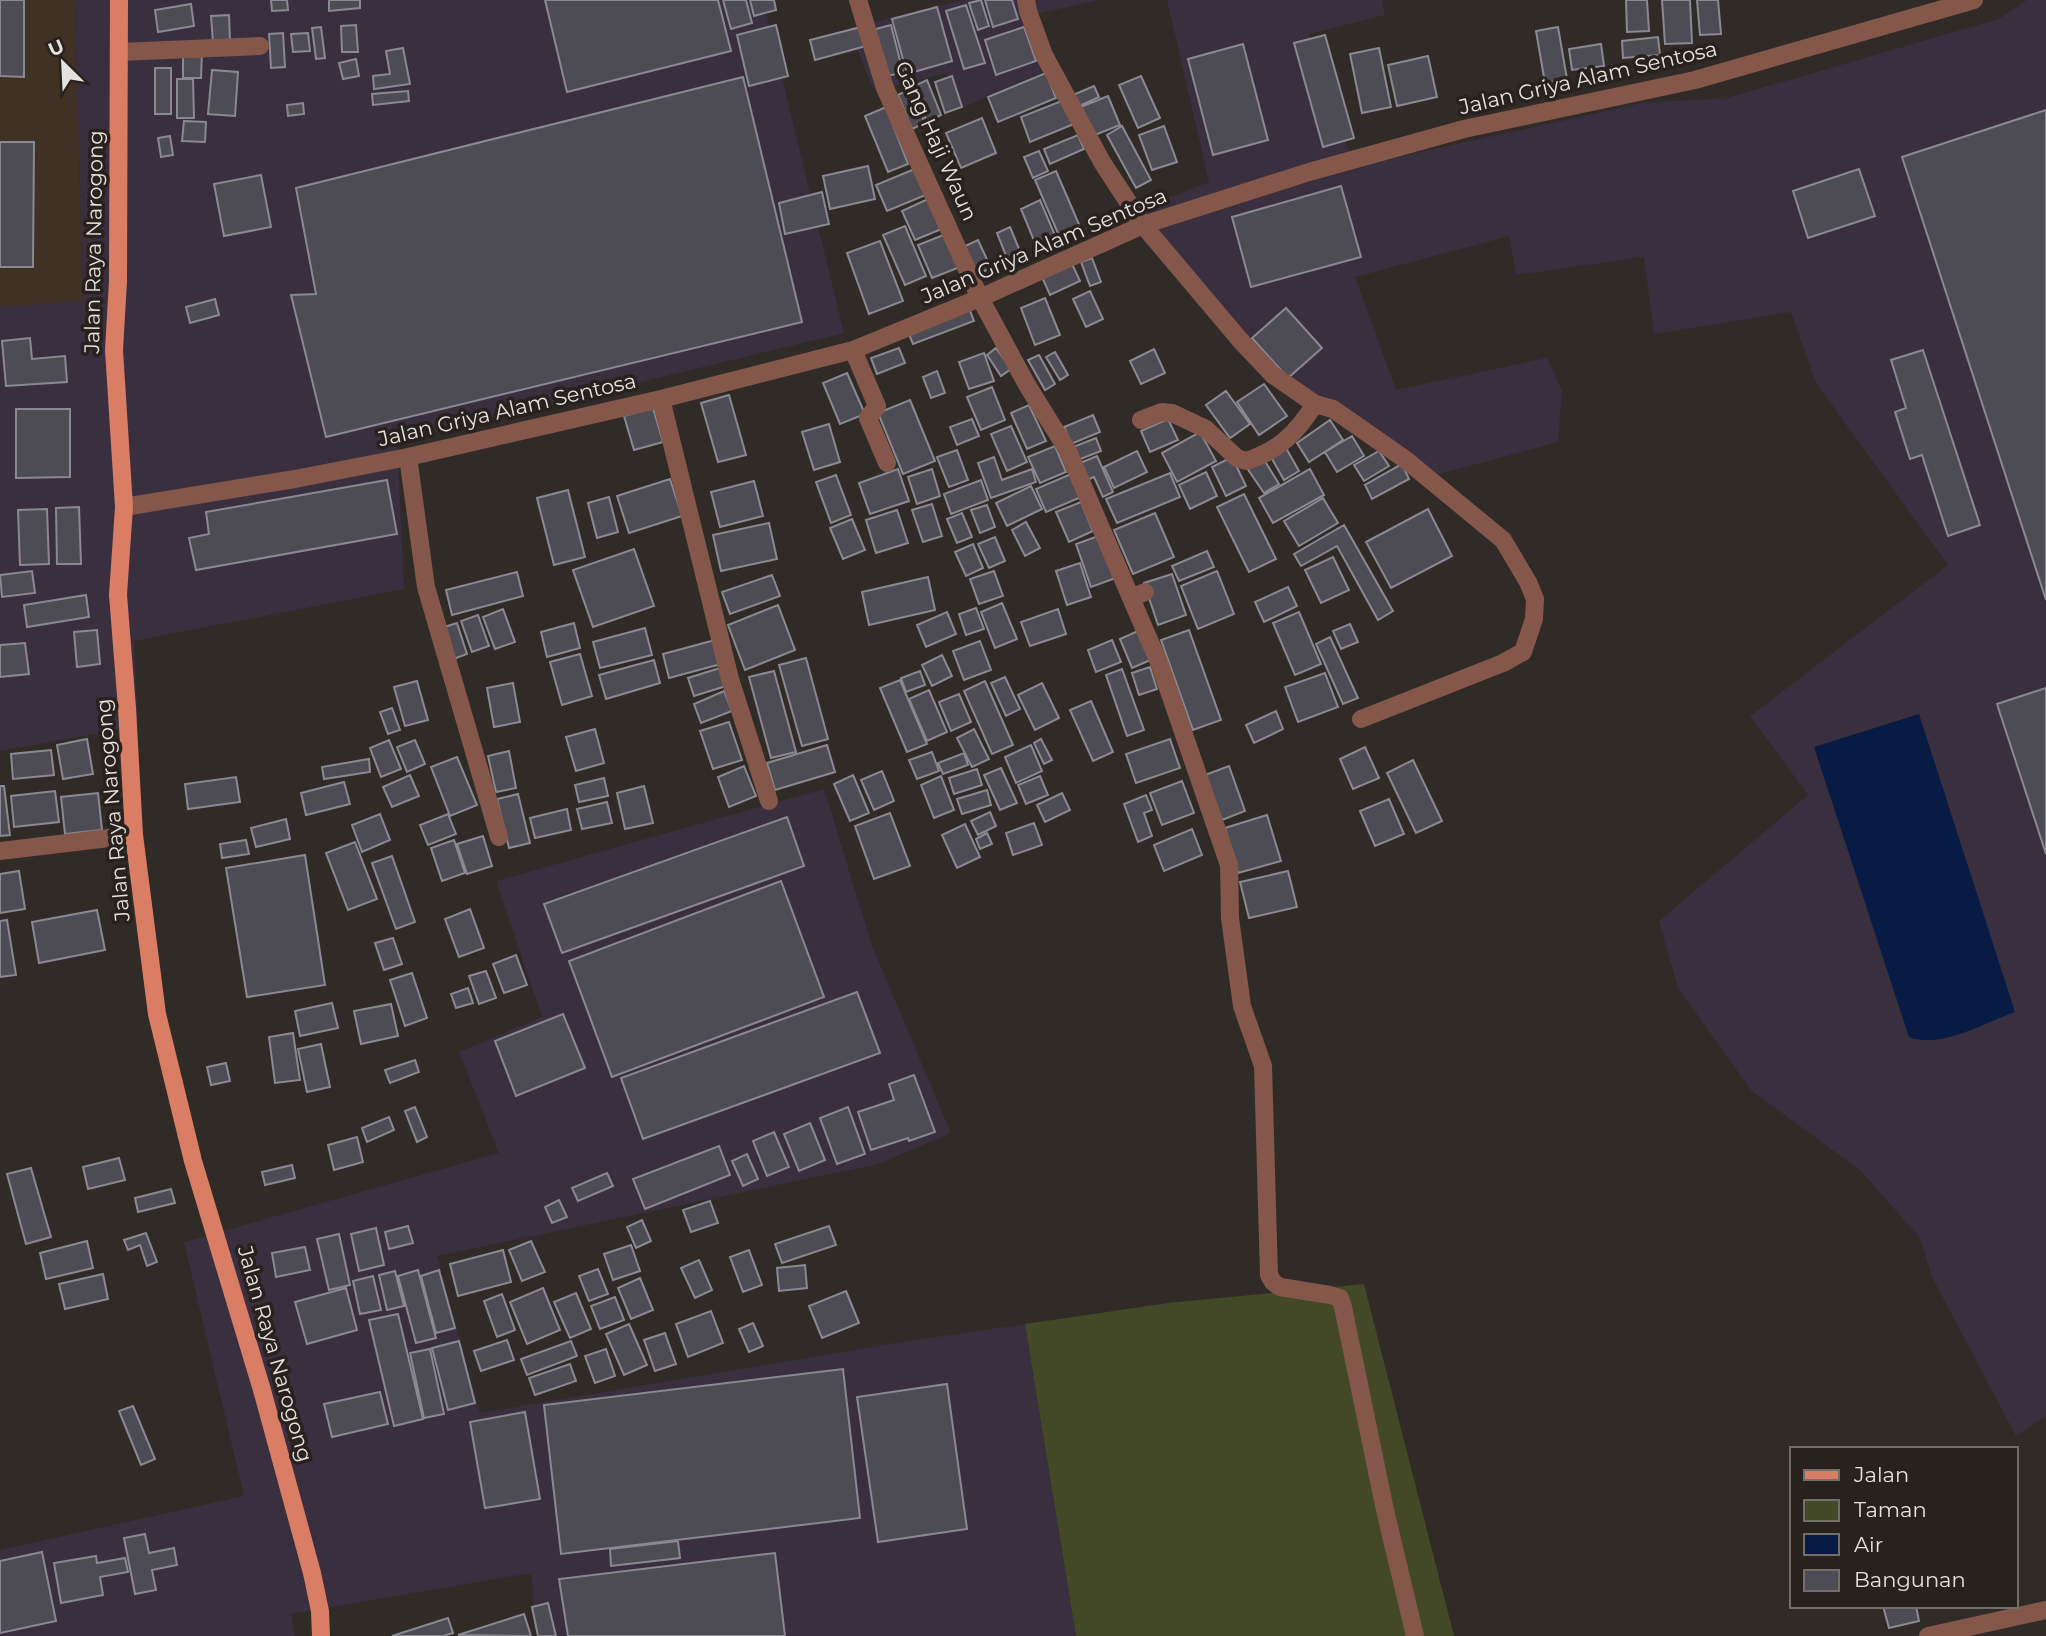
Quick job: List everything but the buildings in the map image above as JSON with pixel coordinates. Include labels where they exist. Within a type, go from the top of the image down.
[{"type":"main road","name":"Jalan Raya Narogong","points":[[119,0],[118,281],[114,350],[124,507],[118,595],[134,835],[160,1026],[193,1161],[262,1390],[312,1573],[320,1611],[321,1636]]},
{"type":"street","name":"Gang Haji Waun","points":[[858,0],[885,88],[980,298],[1027,385],[1068,451],[1138,595],[1228,865],[1230,918],[1242,1006],[1263,1066],[1269,1275],[1280,1287],[1340,1298],[1415,1636]]},
{"type":"street","points":[[1026,0],[1044,55],[1064,95],[1102,162],[1143,225],[1268,370],[1315,404],[1333,409],[1406,460],[1499,535],[1526,577],[1535,599],[1534,619],[1523,652],[1503,663],[1361,719]]},
{"type":"street","name":"Jalan Griya Alam Sentosa","points":[[124,507],[296,479],[408,457],[661,399],[853,350],[980,298],[1143,225],[1309,172],[1464,129],[1695,80],[1974,0]]},
{"type":"street","points":[[119,52],[260,46]]},
{"type":"street","points":[[853,350],[877,406],[868,418],[887,463]]},
{"type":"street","points":[[661,399],[730,678],[769,801]]},
{"type":"street","points":[[1140,420],[1162,412],[1172,413],[1206,429],[1237,458],[1246,461],[1288,439],[1300,428],[1315,404]]},
{"type":"street","points":[[408,457],[426,587],[499,837]]},
{"type":"street","points":[[0,851],[134,835]]},
{"type":"street","points":[[1928,1636],[2046,1610]]},
{"type":"shaded area","points":[[0,0],[75,0],[83,302],[0,307]]},
{"type":"shaded area","points":[[75,0],[763,0],[844,333],[397,441],[404,589],[134,641],[138,726],[0,751],[0,307],[83,301]]},
{"type":"shaded area","points":[[963,0],[1099,0],[1022,17],[1045,71],[959,109],[947,73],[874,91],[849,28]]},
{"type":"shaded area","points":[[1167,0],[1382,0],[1385,15],[1309,34],[1354,167],[1642,103],[1727,98],[1999,19],[2027,0],[2046,0],[2046,1416],[2016,1436],[1932,1277],[1920,1238],[1861,1171],[1751,1090],[1678,988],[1659,921],[1808,795],[1750,716],[1948,565],[1816,383],[1791,312],[1654,334],[1644,257],[1516,275],[1509,236],[1355,277],[1396,390],[1547,358],[1562,391],[1558,442],[1440,474],[1418,473],[1340,408],[1267,380],[1122,216],[1209,182]]},
{"type":"shaded area","points":[[824,789],[872,946],[951,1133],[878,1164],[437,1256],[480,1413],[901,1342],[1025,1324],[1076,1636],[538,1636],[531,1573],[291,1614],[295,1636],[0,1636],[0,1550],[244,1496],[184,1242],[499,1153],[459,1052],[542,1017],[496,881]]},
{"type":"green space","points":[[1364,1284],[1454,1636],[1076,1636],[1025,1324],[1168,1303]]},
{"type":"water","points":[[1919,714],[2015,1012],[1962,1033],[1935,1040],[1909,1037],[1814,747]]}]
